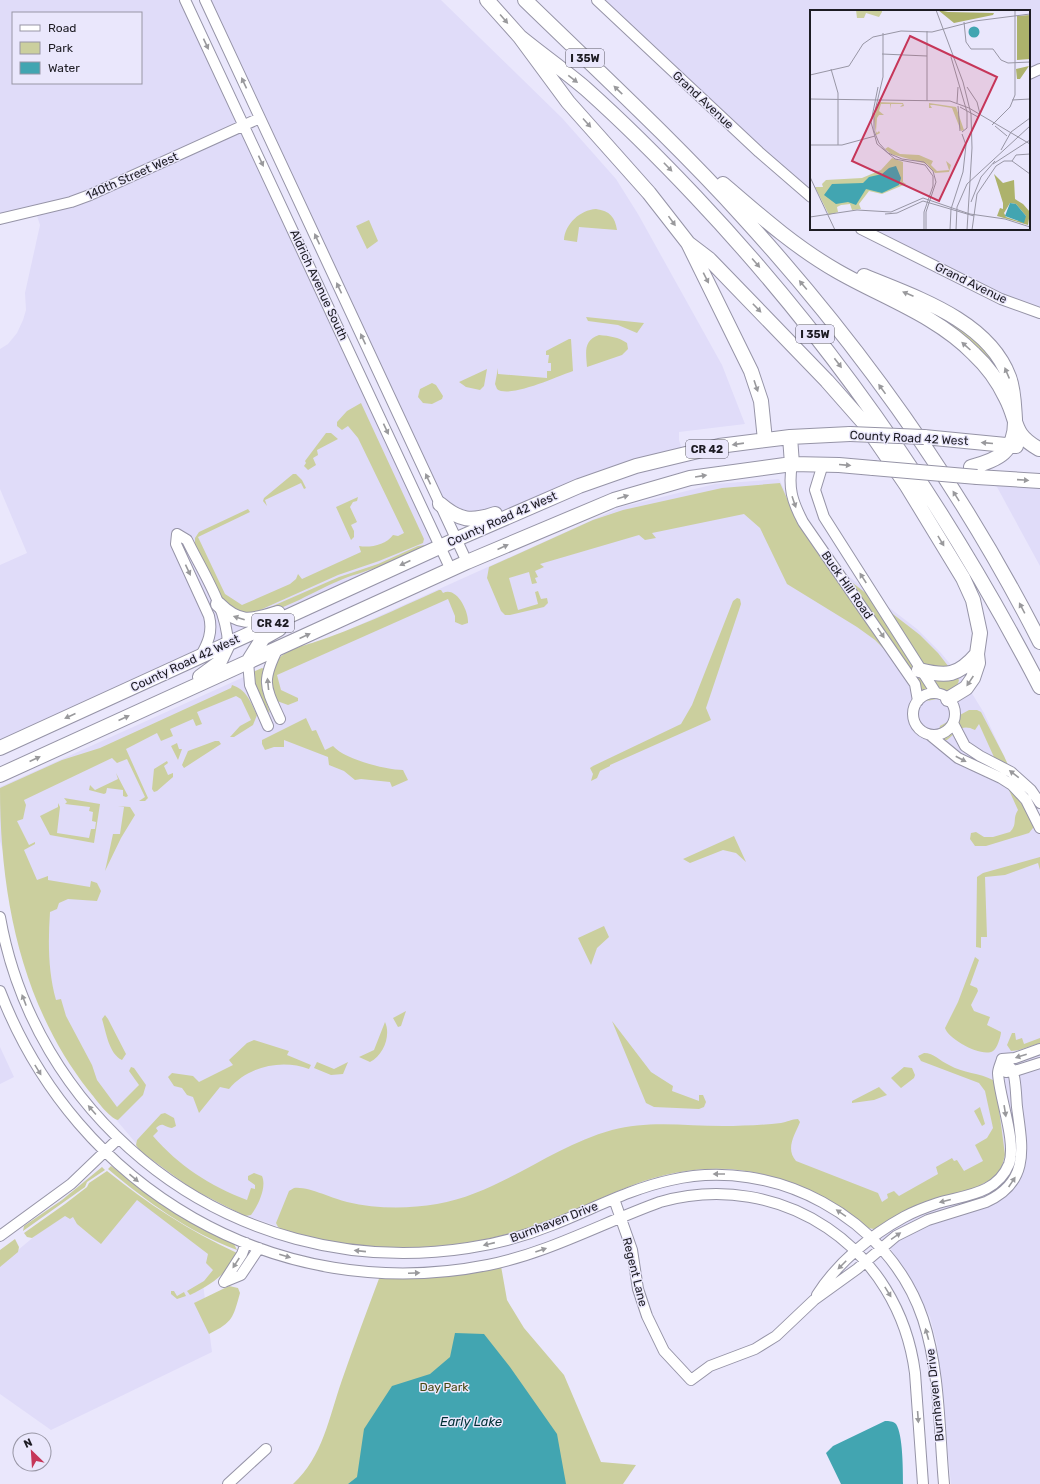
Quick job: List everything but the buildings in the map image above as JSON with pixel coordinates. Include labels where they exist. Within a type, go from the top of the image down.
[{"type":"highway","name":"I 35W","points":[[487,0],[520,37],[584,88],[648,146],[726,229],[825,346],[883,424],[940,510],[997,606],[1040,687]]},
{"type":"highway","name":"I 35W","points":[[525,0],[646,117],[745,219],[805,287],[867,367],[949,485],[1015,595],[1040,642]]},
{"type":"highway","points":[[520,37],[568,102],[649,193],[688,243],[751,371],[761,401],[765,440]]},
{"type":"highway","points":[[646,117],[769,224],[801,248],[930,304],[961,321],[995,353],[1006,368],[1013,391],[1014,434],[1010,445],[991,461],[974,472]]},
{"type":"highway","points":[[688,243],[709,259],[827,381],[864,423],[907,486],[963,578],[973,600],[980,633],[977,654],[978,664],[973,678],[966,688],[942,696]]},
{"type":"highway","points":[[1015,426],[1022,438],[1040,449]]},
{"type":"highway","name":"County Road 42 West","points":[[0,748],[457,539],[579,486],[636,466],[683,453],[765,440],[790,437],[850,434],[905,436],[1040,449]]},
{"type":"highway","points":[[790,437],[792,464]]},
{"type":"highway","name":"County Road 42 West","points":[[0,775],[467,562],[580,513],[620,498],[690,478],[792,464],[823,464],[936,473],[974,472]]},
{"type":"highway","points":[[974,472],[1040,481]]},
{"type":"highway","points":[[440,504],[454,515],[470,519],[481,519],[579,486]]},
{"type":"highway","points":[[218,604],[232,616],[247,621],[330,597]]},
{"type":"highway","points":[[248,662],[263,638],[330,597]]},
{"type":"highway","points":[[151,706],[211,671],[219,663],[228,644]]},
{"type":"highway","points":[[919,670],[951,675],[966,667],[977,654]]},
{"type":"street","name":"Aldrich Avenue South","points":[[185,0],[451,570]]},
{"type":"street","name":"Aldrich Avenue South","points":[[204,0],[467,562]]},
{"type":"street","name":"Grand Avenue","points":[[597,0],[758,152],[810,196]]},
{"type":"street","points":[[1030,74],[1040,69]]},
{"type":"street","name":"140th Street West","points":[[0,219],[90,195],[260,118]]},
{"type":"street","name":"Grand Avenue","points":[[863,230],[1001,299],[1040,313]]},
{"type":"street","name":"Buck Hill Road","points":[[792,464],[789,482],[794,504],[803,522],[915,684],[918,701]]},
{"type":"street","name":"Buck Hill Road","points":[[823,464],[815,490],[824,518],[919,670],[942,696]]},
{"type":"street","points":[[200,657],[207,644],[212,626],[209,616],[176,544],[177,534],[187,540],[218,604],[228,633],[228,644]]},
{"type":"street","points":[[278,648],[267,670],[267,683],[269,694],[280,719]]},
{"type":"street","points":[[248,662],[250,685],[268,726]]},
{"type":"street","points":[[1040,802],[1031,790],[1011,772],[980,756],[965,746],[953,724],[955,710],[942,696],[923,696],[918,701],[914,707],[914,722],[923,733],[930,735],[958,758],[1012,785],[1026,800],[1040,828]]},
{"type":"street","points":[[930,735],[944,733],[953,724]]},
{"type":"street","name":"Burnhaven Drive","points":[[0,917],[13,972],[26,1006],[40,1035],[64,1075],[81,1098],[118,1139],[179,1188],[232,1217],[289,1238],[324,1246],[390,1253],[432,1252],[484,1246],[537,1231],[614,1199],[655,1184],[692,1176],[747,1176],[781,1184],[815,1198],[848,1218],[881,1248],[896,1268],[910,1291],[921,1314],[929,1340],[934,1369],[944,1484]]},
{"type":"street","name":"Burnhaven Drive","points":[[0,991],[20,1039],[48,1085],[66,1110],[104,1152],[136,1180],[200,1222],[246,1243],[301,1261],[338,1268],[377,1272],[433,1272],[488,1265],[561,1243],[620,1217],[676,1198],[709,1194],[741,1195],[775,1203],[808,1216],[838,1235],[866,1260],[893,1300],[903,1323],[913,1358],[923,1484]]},
{"type":"street","points":[[1002,1059],[1015,1058],[1040,1049]]},
{"type":"street","points":[[814,1300],[912,1226],[986,1202],[995,1198],[1009,1186],[1015,1178],[1023,1153],[1013,1071],[1002,1059]]},
{"type":"street","points":[[814,1300],[825,1282],[855,1251],[905,1216],[922,1209],[982,1191],[998,1181],[1009,1163],[1010,1156],[1009,1140],[998,1073],[1002,1059]]},
{"type":"street","points":[[998,1073],[1013,1071],[1040,1063]]},
{"type":"street","points":[[0,1236],[71,1184],[118,1139]]},
{"type":"street","name":"Regent Lane","points":[[614,1199],[632,1250],[638,1289],[647,1316],[664,1351],[691,1380],[710,1366],[755,1349],[776,1336],[814,1300]]},
{"type":"street","points":[[246,1243],[242,1254],[224,1282],[241,1275],[259,1248]]},
{"type":"street","points":[[228,1484],[266,1449]]},
{"type":"shaded area","points":[[0,0],[185,0],[440,547],[0,748],[0,565],[27,553],[0,489],[0,349],[8,344],[17,333],[26,310],[25,293],[40,225],[35,210],[0,219]]},
{"type":"shaded area","points":[[205,0],[441,0],[562,118],[616,179],[638,214],[722,365],[745,424],[679,432],[679,440],[683,453],[481,519],[440,504]]},
{"type":"shaded area","points":[[597,0],[1040,0],[1040,320],[1034,312],[863,230],[1030,230],[1030,10],[810,10],[810,196]]},
{"type":"shaded area","points":[[977,477],[1040,481],[1040,566],[997,487]]},
{"type":"shaded area","points":[[779,479],[800,522],[830,562],[917,629],[941,653],[965,682],[984,713],[1040,834],[1040,1484],[951,1484],[937,1344],[930,1317],[891,1249],[851,1213],[820,1193],[785,1178],[747,1170],[694,1168],[283,1228],[244,1215],[140,1148],[102,1103],[63,1048],[0,841],[0,787],[621,507],[715,484]]},
{"type":"shaded area","points":[[0,1047],[14,1077],[0,1084]]},
{"type":"shaded area","points":[[107,1176],[221,1263],[203,1284],[212,1352],[51,1430],[0,1394],[0,1265]]},
{"type":"green space","points":[[596,209],[605,211],[611,215],[617,230],[579,227],[577,242],[564,240],[567,229],[574,219],[584,212]]},
{"type":"green space","points":[[369,220],[378,241],[367,249],[356,226]]},
{"type":"green space","points":[[889,291],[921,304],[981,343],[1006,380]]},
{"type":"green space","points":[[586,317],[644,323],[637,333],[618,325],[588,321]]},
{"type":"green space","points":[[599,335],[620,339],[627,343],[628,349],[622,355],[587,367],[586,352],[588,344],[590,340]]},
{"type":"green space","points":[[571,339],[573,371],[546,382],[522,389],[503,391],[497,389],[495,384],[498,368],[498,374],[547,378],[547,371],[551,371],[551,363],[548,363],[549,355],[546,355],[546,351]]},
{"type":"green space","points":[[487,369],[484,386],[480,390],[466,387],[459,382]]},
{"type":"green space","points":[[432,383],[436,385],[443,396],[442,399],[432,404],[423,403],[418,397],[420,389]]},
{"type":"green space","points":[[361,403],[424,539],[423,543],[379,561],[338,575],[247,616],[225,605],[195,545],[195,538],[199,532],[248,509],[250,512],[198,537],[225,594],[242,605],[290,584],[296,579],[298,574],[302,579],[361,552],[359,546],[368,547],[378,545],[393,535],[398,536],[404,533],[358,438],[348,426],[342,430],[337,426],[337,422],[347,411]]},
{"type":"green space","points":[[326,433],[331,433],[338,439],[317,450],[318,455],[313,458],[316,465],[308,470],[304,466],[306,463],[305,461]]},
{"type":"green space","points":[[293,474],[296,474],[302,480],[306,488],[304,489],[301,483],[265,500],[267,506],[263,501],[264,498]]},
{"type":"green space","points":[[780,483],[795,516],[836,570],[920,635],[938,653],[959,680],[954,689],[939,698],[933,700],[923,700],[892,657],[875,640],[857,627],[787,584],[760,528],[744,514],[652,533],[656,538],[645,540],[639,535],[540,564],[544,567],[535,571],[538,577],[535,578],[537,583],[532,584],[529,572],[509,578],[518,610],[538,604],[535,592],[538,591],[541,599],[547,598],[548,603],[544,607],[505,615],[501,611],[487,578],[489,567],[593,520],[623,510],[722,488]]},
{"type":"green space","points":[[358,497],[357,501],[353,502],[350,507],[357,522],[351,525],[354,531],[354,537],[351,540],[336,507]]},
{"type":"green space","points":[[425,545],[407,556],[386,565],[343,579],[287,606],[252,615],[339,577],[378,564],[418,546]]},
{"type":"green space","points":[[439,590],[443,593],[453,593],[461,601],[468,618],[468,623],[462,625],[455,622],[455,616],[448,599],[277,675],[281,690],[298,698],[298,701],[288,705],[277,701],[273,691],[271,676],[274,666],[283,654],[298,647],[360,625]]},
{"type":"green space","points":[[737,598],[740,599],[741,604],[706,708],[711,720],[610,765],[600,771],[597,778],[591,781],[593,774],[590,768],[593,766],[681,724],[692,705],[733,601]]},
{"type":"green space","points":[[262,668],[264,669],[264,695],[270,713],[262,700],[253,676],[253,672]]},
{"type":"green space","points":[[232,685],[245,693],[257,715],[253,725],[234,737],[230,737],[240,726],[251,720],[241,699],[236,696],[197,712],[202,724],[196,726],[193,719],[170,729],[173,736],[161,741],[157,733],[126,749],[148,798],[145,801],[139,801],[145,797],[127,759],[117,763],[112,758],[24,800],[26,805],[23,819],[17,821],[29,845],[35,842],[35,844],[24,850],[37,880],[48,876],[48,880],[90,887],[91,881],[97,883],[101,891],[97,901],[68,899],[59,903],[57,909],[50,912],[50,967],[56,1000],[61,999],[66,1016],[92,1065],[97,1080],[117,1107],[139,1085],[129,1071],[131,1067],[134,1068],[146,1085],[143,1095],[118,1120],[106,1112],[98,1103],[66,1058],[46,1022],[31,986],[19,947],[10,908],[4,868],[0,788],[62,760],[100,748],[231,688]]},
{"type":"green space","points":[[969,710],[977,710],[981,712],[1004,756],[1033,821],[1033,828],[1029,833],[986,846],[975,846],[970,839],[971,833],[976,832],[984,837],[993,837],[1010,832],[1014,826],[1015,816],[1018,810],[979,724],[975,730],[966,727],[960,729],[947,740],[944,740],[938,734],[940,726]]},
{"type":"green space","points":[[306,718],[312,731],[316,730],[325,750],[333,746],[338,751],[366,763],[396,770],[403,770],[408,780],[392,787],[390,782],[361,779],[355,780],[344,771],[329,765],[328,757],[284,740],[284,747],[274,747],[265,750],[262,740]]},
{"type":"green space","points":[[215,741],[219,741],[221,744],[184,768],[182,765],[188,751]]},
{"type":"green space","points":[[177,743],[179,749],[182,749],[178,760],[171,746]]},
{"type":"green space","points":[[167,761],[168,763],[164,766],[168,775],[173,773],[173,777],[154,792],[152,789],[154,769]]},
{"type":"green space","points":[[116,773],[128,796],[123,796],[123,790],[107,788],[106,793],[104,794],[89,790],[90,785],[95,790],[118,779]]},
{"type":"green space","points":[[64,798],[100,804],[94,843],[50,835],[40,816],[58,807],[58,803],[60,807],[57,833],[89,838],[91,829],[95,829],[96,822],[92,821],[93,812],[89,811],[90,807],[65,804],[67,802]]},
{"type":"green space","points":[[118,806],[130,807],[135,815],[121,838],[105,871],[113,834],[120,834],[124,807]]},
{"type":"green space","points":[[734,836],[746,862],[736,853],[723,850],[690,863],[683,859]]},
{"type":"green space","points":[[1040,857],[1040,870],[1038,863],[1005,875],[985,877],[987,937],[981,937],[981,948],[976,947],[977,877],[983,873]]},
{"type":"green space","points":[[604,926],[609,937],[597,948],[591,965],[578,938]]},
{"type":"green space","points":[[975,957],[979,960],[970,985],[977,988],[978,991],[971,1005],[974,1011],[990,1017],[987,1025],[1001,1032],[996,1048],[993,1051],[988,1052],[981,1052],[966,1046],[952,1037],[945,1028],[958,1002]]},
{"type":"green space","points":[[406,1011],[401,1026],[398,1027],[393,1018]]},
{"type":"green space","points":[[105,1015],[126,1054],[122,1060],[111,1048],[102,1019]]},
{"type":"green space","points":[[612,1021],[651,1072],[673,1086],[672,1091],[699,1101],[699,1095],[703,1095],[706,1102],[704,1107],[699,1109],[654,1107],[646,1103]]},
{"type":"green space","points":[[385,1022],[387,1027],[387,1039],[379,1055],[370,1062],[359,1057],[374,1050]]},
{"type":"green space","points":[[1012,1033],[1015,1033],[1016,1040],[1022,1038],[1024,1044],[1040,1038],[1040,1043],[1011,1051],[1007,1045]]},
{"type":"green space","points":[[254,1040],[289,1051],[287,1055],[311,1065],[309,1069],[299,1066],[277,1065],[256,1070],[237,1081],[229,1089],[220,1087],[199,1113],[193,1097],[187,1095],[182,1088],[174,1086],[168,1077],[172,1073],[193,1076],[199,1082],[233,1065],[229,1060],[247,1043]]},
{"type":"green space","points":[[924,1053],[934,1056],[954,1068],[993,1080],[996,1086],[1005,1155],[1002,1166],[995,1177],[977,1187],[915,1206],[874,1229],[868,1228],[841,1208],[813,1193],[785,1181],[756,1173],[727,1169],[697,1170],[665,1175],[633,1185],[562,1216],[517,1232],[475,1241],[431,1247],[410,1248],[345,1244],[297,1235],[278,1227],[276,1223],[289,1191],[294,1188],[306,1189],[341,1200],[369,1206],[392,1208],[426,1206],[460,1198],[483,1190],[568,1147],[612,1130],[654,1124],[723,1126],[759,1125],[781,1123],[794,1119],[798,1119],[800,1122],[791,1146],[791,1151],[796,1161],[878,1193],[882,1202],[888,1198],[887,1194],[894,1191],[899,1196],[938,1174],[936,1167],[952,1158],[954,1161],[957,1160],[964,1171],[983,1161],[975,1145],[987,1138],[993,1128],[985,1091],[979,1083],[921,1061],[918,1056]]},
{"type":"green space","points":[[317,1062],[334,1069],[348,1062],[343,1074],[331,1075],[314,1068]]},
{"type":"green space","points":[[904,1067],[912,1068],[915,1075],[914,1078],[901,1088],[891,1078]]},
{"type":"green space","points":[[879,1087],[887,1095],[874,1100],[852,1103],[852,1101]]},
{"type":"green space","points":[[980,1107],[985,1124],[982,1126],[974,1111]]},
{"type":"green space","points":[[165,1113],[174,1118],[176,1126],[172,1128],[160,1125],[156,1128],[158,1131],[153,1136],[173,1157],[208,1182],[247,1200],[251,1188],[255,1189],[255,1185],[248,1180],[248,1176],[254,1173],[262,1176],[263,1191],[259,1202],[251,1215],[245,1216],[192,1189],[140,1151],[136,1145],[137,1140],[161,1114]]},
{"type":"green space","points":[[111,1166],[166,1207],[204,1230],[234,1244],[237,1250],[219,1243],[169,1215],[108,1169]]},
{"type":"green space","points":[[102,1167],[105,1170],[87,1182],[85,1187],[23,1231],[24,1226],[62,1200]]},
{"type":"green space","points":[[107,1171],[169,1216],[237,1253],[233,1261],[223,1273],[211,1283],[190,1295],[187,1291],[204,1281],[213,1270],[206,1263],[208,1254],[137,1200],[101,1244],[77,1224],[73,1217],[70,1219],[65,1216],[32,1238],[27,1237],[24,1233],[65,1204],[87,1187],[89,1183]]},
{"type":"green space","points":[[15,1239],[19,1247],[18,1252],[0,1267],[0,1250]]},
{"type":"green space","name":"Day Park","points":[[501,1266],[507,1300],[524,1328],[564,1375],[601,1462],[636,1465],[623,1484],[293,1484],[311,1462],[324,1436],[380,1276],[441,1274]]},
{"type":"green space","points":[[229,1286],[238,1288],[240,1293],[236,1308],[228,1322],[209,1334],[194,1303]]},
{"type":"green space","points":[[171,1291],[174,1291],[177,1296],[184,1292],[186,1296],[177,1299],[171,1294]]},
{"type":"water","name":"Early Lake","points":[[455,1333],[484,1334],[510,1367],[557,1434],[566,1484],[348,1484],[357,1477],[364,1429],[392,1386],[430,1374],[450,1357]]},
{"type":"water","points":[[885,1421],[891,1421],[896,1424],[900,1436],[903,1484],[841,1484],[826,1453],[833,1446]]}]
